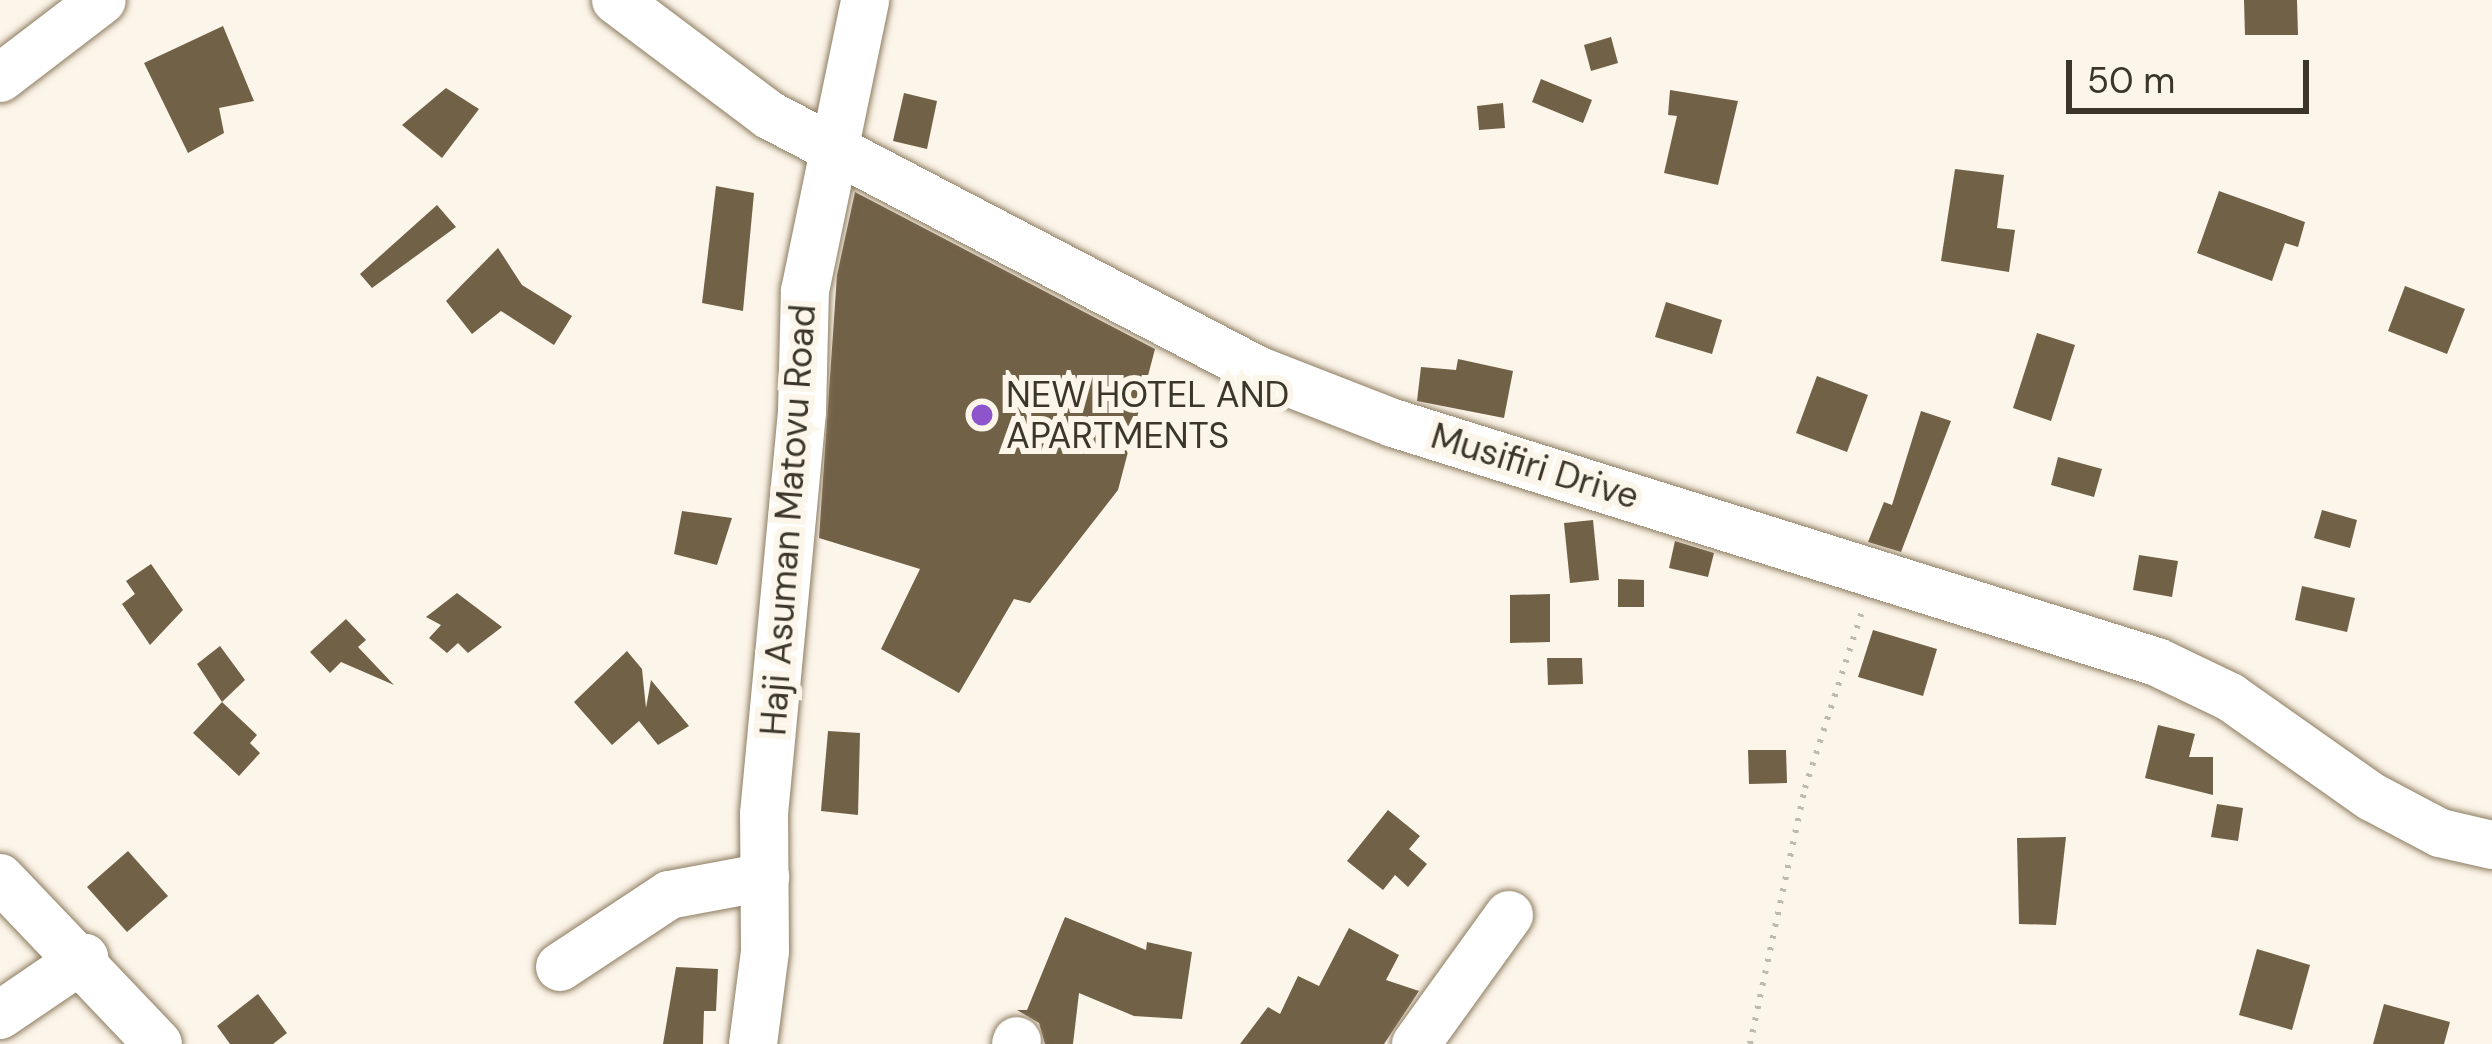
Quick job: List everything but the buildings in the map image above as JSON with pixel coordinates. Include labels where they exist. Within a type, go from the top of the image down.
[{"type":"street","points":[[0,78],[102,0]]},
{"type":"street","name":"Musifiri Drive","points":[[616,0],[715,82],[1025,255],[1257,370],[1393,423],[1876,570],[2157,662],[2230,697],[2372,797],[2440,833],[2492,845]]},
{"type":"street","name":"Haji Asuman Matovu Road","points":[[753,1044],[805,291],[830,145],[865,0]]},
{"type":"street","points":[[560,967],[670,896],[765,877]]},
{"type":"street","points":[[0,878],[84,958],[158,1044]]},
{"type":"street","points":[[1415,1044],[1509,915]]},
{"type":"street","points":[[0,1016],[84,958]]},
{"type":"path","points":[[1750,1044],[1805,788],[1876,570]]},
{"type":"place","name":"NEW HOTEL AND APARTMENTS","points":[[982,415]]}]
